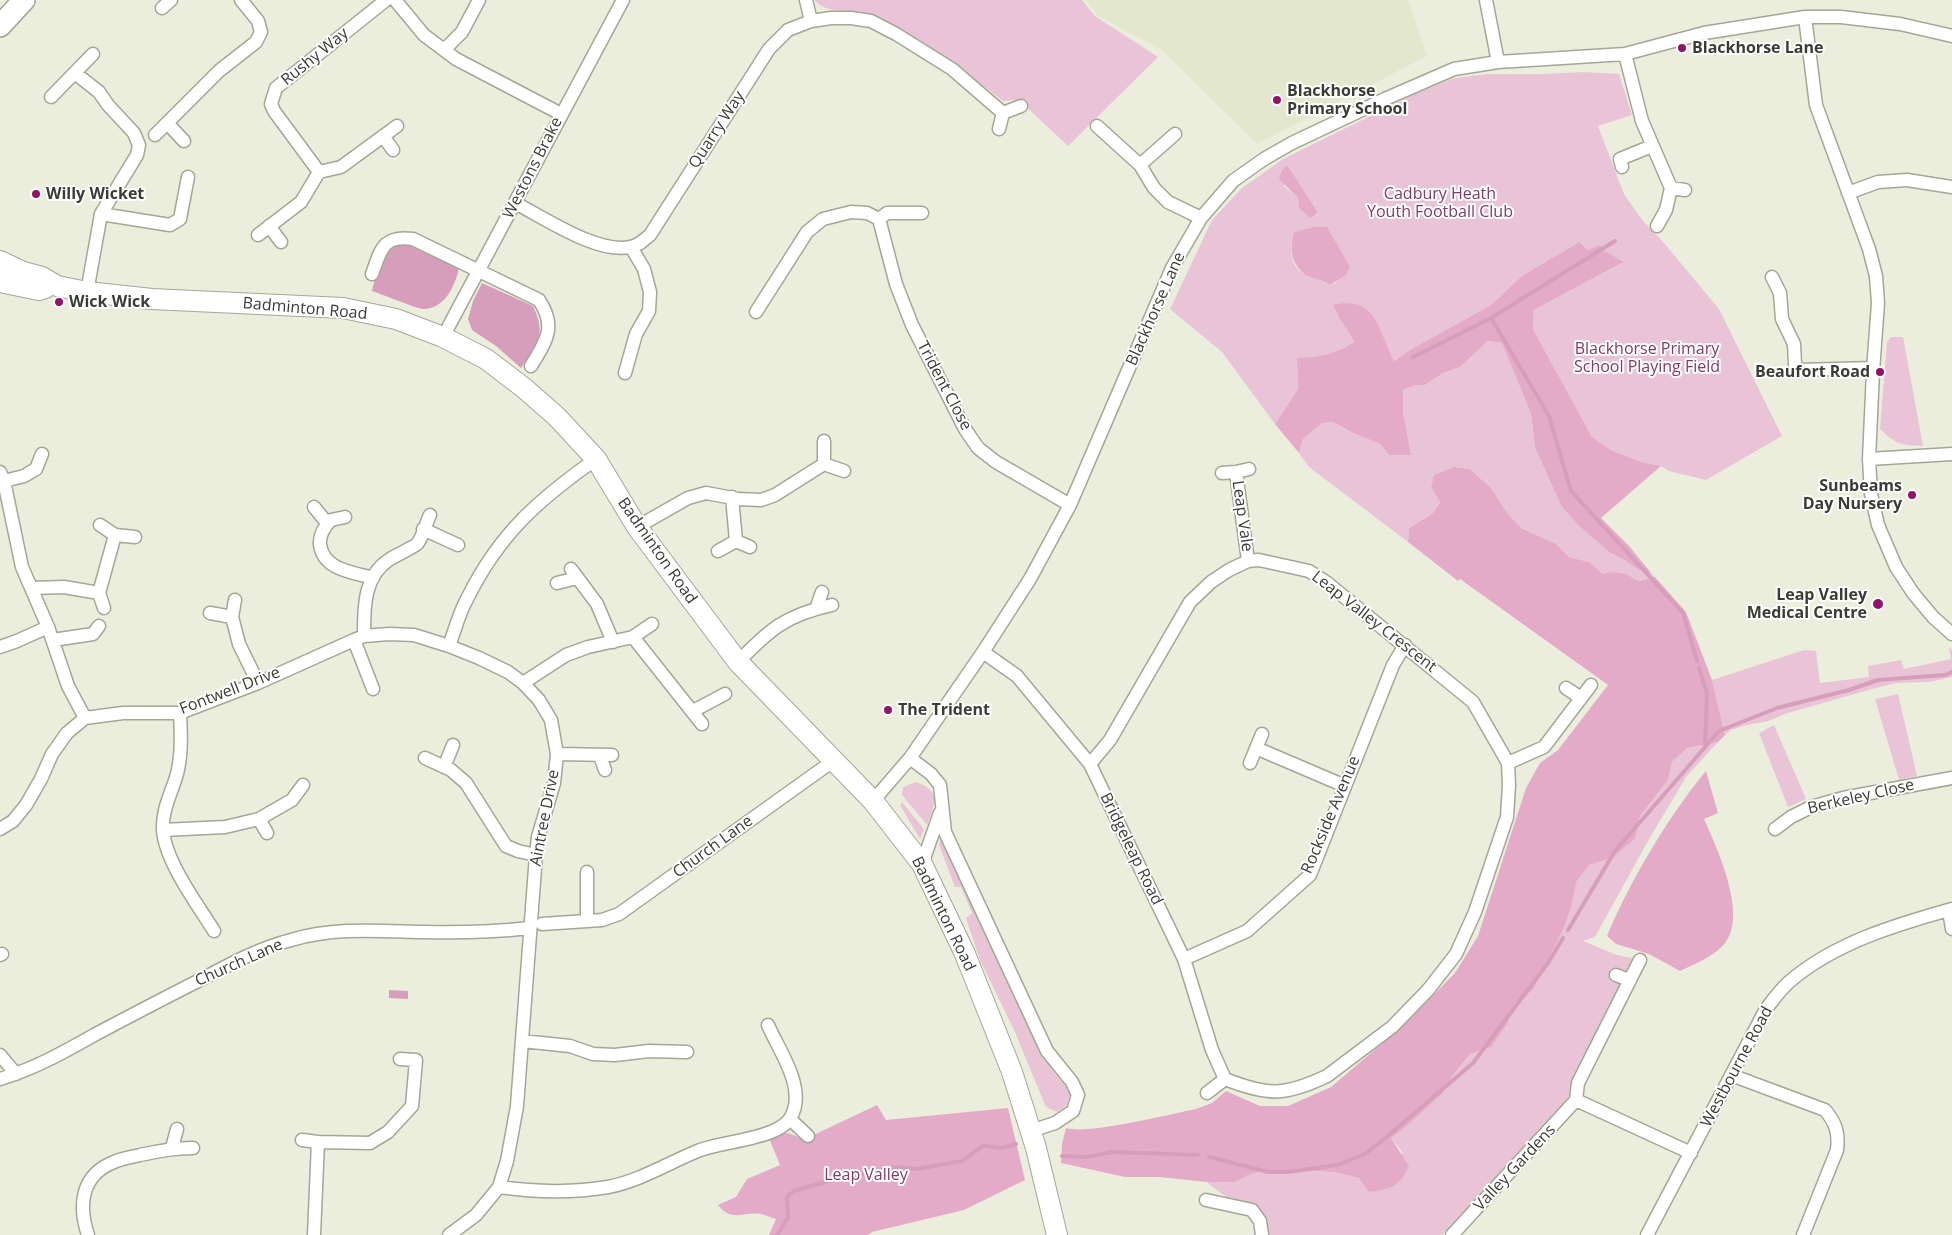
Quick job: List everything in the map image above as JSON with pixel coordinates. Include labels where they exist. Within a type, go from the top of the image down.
[{"type":"highway","points":[[0,26],[24,0]]},
{"type":"main road","name":"Badminton Road","points":[[0,260],[23,272],[42,277],[57,286],[88,292],[152,299],[343,308],[396,319],[443,337],[486,358],[557,417],[596,459],[637,527],[738,662],[873,801],[922,864],[965,954],[1012,1072],[1031,1131],[1057,1235]]},
{"type":"main road","name":"Badminton Road","points":[[0,282],[39,290],[57,286]]},
{"type":"street","points":[[155,136],[219,71],[256,42],[262,32],[258,21],[242,0]]},
{"type":"street","name":"Rushy Way","points":[[319,172],[274,111],[271,104],[272,94],[276,88],[386,0]]},
{"type":"street","points":[[394,0],[424,35],[456,59],[560,114]]},
{"type":"street","points":[[444,50],[462,32],[479,0]]},
{"type":"street","name":"Westons Brake","points":[[443,337],[516,203],[560,114],[622,0]]},
{"type":"street","points":[[806,0],[812,21]]},
{"type":"street","points":[[1486,0],[1498,62]]},
{"type":"street","name":"Blackhorse Lane","points":[[873,801],[910,758],[983,652],[1030,579],[1070,505],[1172,268],[1201,218],[1233,181],[1264,159],[1292,143],[1384,99],[1454,69],[1498,62],[1625,54],[1704,33],[1805,18],[1841,17],[1900,24],[1952,36]]},
{"type":"street","name":"Quarry Way","points":[[631,247],[650,235],[769,49],[788,30],[812,21],[831,18],[851,18],[871,21],[952,68],[1003,112]]},
{"type":"street","points":[[1805,18],[1816,105],[1869,249],[1876,276],[1878,304],[1869,459],[1871,494],[1878,525],[1896,568],[1913,594],[1933,618],[1952,634]]},
{"type":"street","points":[[51,97],[93,54]]},
{"type":"street","points":[[1625,54],[1642,121],[1671,188],[1666,210],[1657,226]]},
{"type":"street","points":[[75,73],[99,92],[108,105],[134,133],[139,145],[137,155],[101,214],[88,292]]},
{"type":"street","points":[[999,129],[1003,112],[1021,106]]},
{"type":"street","points":[[168,124],[184,141]]},
{"type":"street","points":[[258,235],[301,202],[319,172],[341,167],[397,126]]},
{"type":"street","points":[[1097,126],[1140,165],[1154,188],[1168,202],[1201,218]]},
{"type":"street","points":[[1140,165],[1175,134]]},
{"type":"street","points":[[383,136],[393,150]]},
{"type":"street","points":[[1622,167],[1620,159],[1652,146]]},
{"type":"street","points":[[101,214],[170,225],[180,219],[188,177]]},
{"type":"street","points":[[1848,193],[1878,182],[1907,180],[1952,187]]},
{"type":"street","points":[[1671,188],[1685,190]]},
{"type":"street","points":[[516,203],[593,243],[611,248],[631,247],[644,269],[650,292],[649,311],[636,334],[625,373]]},
{"type":"street","points":[[756,312],[807,232],[823,219],[851,212],[867,213],[879,220],[887,213],[922,213]]},
{"type":"street","name":"Trident Close","points":[[879,220],[896,284],[912,325],[965,429],[978,448],[996,462],[1070,505]]},
{"type":"street","points":[[269,226],[281,242]]},
{"type":"street","points":[[372,274],[381,251],[390,240],[398,237],[413,239],[538,300],[547,312],[547,340],[531,366]]},
{"type":"street","points":[[1772,277],[1780,293],[1782,318],[1794,344],[1795,364],[1799,370],[1873,368]]},
{"type":"street","points":[[824,442],[824,464]]},
{"type":"street","points":[[0,829],[13,821],[26,805],[42,778],[52,754],[67,733],[85,718],[68,686],[48,627],[22,567],[2,477],[24,476],[36,469],[42,454]]},
{"type":"street","points":[[1869,459],[1952,454]]},
{"type":"street","points":[[449,646],[466,600],[494,551],[532,509],[559,484],[596,459]]},
{"type":"street","points":[[824,464],[844,471]]},
{"type":"street","points":[[637,527],[688,498],[706,493],[761,500],[775,495],[824,464]]},
{"type":"street","name":"Leap Vale","points":[[1222,473],[1249,469]]},
{"type":"street","name":"Leap Vale","points":[[1236,472],[1248,561]]},
{"type":"street","points":[[732,497],[736,542]]},
{"type":"street","points":[[314,507],[327,523]]},
{"type":"street","points":[[373,689],[359,638],[367,590],[385,562],[404,550],[417,545],[430,515]]},
{"type":"street","points":[[345,517],[335,518],[327,523],[322,532],[320,542],[322,556],[330,564],[373,578]]},
{"type":"street","points":[[100,525],[115,535],[135,537]]},
{"type":"street","points":[[424,529],[458,545]]},
{"type":"street","points":[[104,608],[99,593],[115,535]]},
{"type":"street","points":[[718,551],[736,542],[750,547]]},
{"type":"street","name":"Leap Valley Crescent","points":[[1225,1080],[1252,1090],[1276,1092],[1290,1091],[1316,1081],[1327,1076],[1392,1027],[1428,990],[1456,954],[1475,912],[1507,817],[1509,785],[1508,763],[1473,702],[1405,645],[1326,582],[1309,571],[1259,560],[1248,561]]},
{"type":"street","points":[[1090,764],[1110,740],[1190,602],[1211,582],[1248,561]]},
{"type":"street","points":[[556,582],[574,574],[597,604],[613,642]]},
{"type":"street","points":[[31,588],[64,587],[99,593]]},
{"type":"street","points":[[816,609],[822,592]]},
{"type":"street","points":[[235,600],[232,617],[239,644],[258,683]]},
{"type":"street","points":[[738,662],[761,638],[787,619],[816,609],[832,606]]},
{"type":"street","points":[[210,613],[232,617]]},
{"type":"street","points":[[523,683],[566,655],[588,647],[633,637],[652,624]]},
{"type":"street","points":[[53,640],[93,634],[99,626]]},
{"type":"street","points":[[0,647],[17,642],[48,627]]},
{"type":"street","name":"Fontwell Drive","points":[[85,718],[123,713],[180,713],[258,683],[359,638],[388,634],[414,635],[449,646]]},
{"type":"street","points":[[633,637],[702,724]]},
{"type":"street","name":"Rockside Avenue","points":[[1184,960],[1248,931],[1310,875],[1393,665],[1405,645]]},
{"type":"street","name":"Aintree Drive","points":[[449,646],[508,672],[523,683],[539,700],[551,720],[557,754],[554,783],[538,837],[529,928],[517,1106],[507,1161],[499,1187],[476,1215],[449,1235]]},
{"type":"street","name":"Bridgeleap Road","points":[[983,652],[1017,676],[1090,764],[1184,960],[1212,1050],[1225,1080]]},
{"type":"street","points":[[1508,763],[1544,747],[1590,685]]},
{"type":"street","points":[[1566,688],[1581,698]]},
{"type":"street","points":[[693,711],[725,694]]},
{"type":"street","points":[[180,713],[182,744],[177,774],[167,801],[163,830],[169,854],[183,882],[214,931]]},
{"type":"street","points":[[1250,763],[1262,734]]},
{"type":"street","points":[[444,767],[453,745]]},
{"type":"street","points":[[1256,748],[1345,786]]},
{"type":"street","points":[[557,754],[606,755],[605,770]]},
{"type":"street","points":[[425,758],[451,770],[466,783],[506,846],[536,855]]},
{"type":"street","points":[[910,758],[931,774],[940,786],[945,832],[1047,1051],[1072,1082],[1078,1095],[1073,1110],[1055,1123],[1031,1131]]},
{"type":"street","name":"Church Lane","points":[[542,924],[602,920],[620,914],[833,761]]},
{"type":"street","name":"Berkeley Close","points":[[1775,829],[1790,817],[1811,807],[1843,798],[1952,778]]},
{"type":"street","points":[[163,830],[225,826],[259,819],[292,800],[303,785]]},
{"type":"street","points":[[922,864],[942,808]]},
{"type":"street","points":[[259,819],[267,833]]},
{"type":"street","points":[[587,872],[587,921]]},
{"type":"street","points":[[1951,910],[1952,929]]},
{"type":"street","name":"Westbourne Road","points":[[1647,1235],[1766,1009],[1787,984],[1810,966],[1870,936],[1951,910]]},
{"type":"street","name":"Church Lane","points":[[0,1079],[16,1074],[65,1052],[232,963],[268,947],[291,940],[323,932],[356,929],[481,933],[529,928]]},
{"type":"street","name":"Valley Gardens","points":[[1452,1235],[1576,1100],[1578,1083],[1640,960]]},
{"type":"street","points":[[1616,975],[1629,980]]},
{"type":"street","points":[[499,1187],[562,1192],[610,1186],[624,1183],[702,1150],[773,1132],[790,1119],[795,1105],[794,1086],[788,1065],[770,1044],[768,1025]]},
{"type":"street","points":[[522,1040],[570,1046],[593,1054],[615,1055],[649,1051],[687,1052]]},
{"type":"street","points":[[0,1055],[16,1074]]},
{"type":"street","points":[[302,1140],[370,1144],[397,1124],[412,1106],[415,1090],[416,1060],[400,1059]]},
{"type":"street","points":[[1731,1075],[1825,1110],[1834,1121],[1839,1136],[1838,1150],[1803,1235]]},
{"type":"street","points":[[1208,1093],[1225,1080]]},
{"type":"street","points":[[1576,1100],[1691,1153]]},
{"type":"street","points":[[790,1119],[808,1136]]},
{"type":"street","points":[[172,1148],[177,1129]]},
{"type":"street","points":[[314,1235],[318,1142]]},
{"type":"street","points":[[88,1235],[81,1211],[83,1194],[94,1176],[114,1162],[172,1148],[193,1148]]},
{"type":"street","points":[[1206,1200],[1252,1210],[1260,1222],[1262,1235]]},
{"type":"shaded area","name":"Blackhorse Primary School","points":[[1086,0],[1408,0],[1427,56],[1257,144],[1162,50],[1098,16]]},
{"type":"shaded area","points":[[401,242],[459,268],[452,289],[443,301],[437,305],[431,308],[420,309],[372,291],[383,256],[394,245]]},
{"type":"shaded area","points":[[482,283],[533,306],[540,332],[536,345],[521,368],[496,346],[472,330],[468,319],[473,301]]},
{"type":"shaded area","points":[[389,990],[408,991],[408,999],[389,998]]},
{"type":"green space","points":[[814,0],[1082,0],[1095,16],[1158,57],[1068,146],[1019,100],[1003,101],[937,52],[902,31],[858,12],[825,8]]},
{"type":"green space","points":[[1584,72],[1619,74],[1632,115],[1598,126],[1624,194],[1643,221],[1664,243],[1719,309],[1782,436],[1706,480],[1641,462],[1611,450],[1592,437],[1533,329],[1534,310],[1623,263],[1603,250],[1588,250],[1581,242],[1523,275],[1491,305],[1393,361],[1388,350],[1333,305],[1336,313],[1348,328],[1354,342],[1327,355],[1297,359],[1298,389],[1275,424],[1222,352],[1170,309],[1212,220],[1242,188],[1283,159],[1417,93],[1455,78],[1488,74]],"holes":[[[1288,166],[1318,214],[1310,217],[1299,208],[1298,198],[1284,186]],[[1301,231],[1337,282],[1330,285],[1304,274],[1294,264],[1292,259],[1294,232]]]},
{"type":"green space","points":[[1287,166],[1318,213],[1310,218],[1299,208],[1298,198],[1279,179],[1282,170]]},
{"type":"green space","points":[[1315,227],[1327,227],[1350,267],[1346,275],[1330,285],[1302,272],[1293,257],[1292,238],[1294,232]]},
{"type":"green space","points":[[1580,242],[1588,250],[1600,245],[1603,250],[1624,262],[1534,310],[1533,329],[1592,437],[1611,450],[1641,462],[1661,466],[1601,518],[1629,546],[1652,574],[1637,569],[1609,552],[1578,525],[1562,507],[1535,448],[1531,414],[1502,343],[1488,341],[1460,367],[1443,373],[1425,385],[1416,385],[1403,390],[1403,411],[1411,455],[1389,455],[1380,444],[1333,422],[1322,423],[1303,439],[1299,453],[1275,424],[1298,389],[1297,358],[1327,354],[1340,350],[1354,342],[1333,305],[1348,303],[1359,305],[1368,311],[1380,328],[1394,361],[1408,351],[1491,305],[1523,275]]},
{"type":"green space","points":[[1891,337],[1903,337],[1923,446],[1899,443],[1880,429],[1887,342]]},
{"type":"green space","points":[[1488,341],[1502,343],[1531,414],[1535,448],[1562,507],[1578,525],[1609,552],[1637,569],[1652,574],[1655,577],[1639,581],[1626,574],[1603,574],[1589,562],[1569,557],[1556,544],[1521,528],[1508,514],[1491,488],[1470,469],[1454,467],[1434,475],[1431,487],[1440,501],[1432,514],[1409,528],[1408,542],[1309,467],[1299,453],[1303,439],[1322,423],[1333,422],[1380,444],[1389,455],[1411,455],[1403,411],[1403,390],[1416,385],[1425,385],[1443,373],[1460,367]]},
{"type":"green space","points":[[1454,467],[1470,469],[1491,488],[1508,514],[1521,528],[1556,544],[1569,557],[1589,562],[1603,574],[1613,572],[1626,574],[1639,581],[1655,577],[1686,612],[1712,680],[1725,735],[1718,742],[1687,748],[1672,762],[1668,780],[1640,816],[1635,839],[1612,858],[1589,865],[1576,882],[1571,908],[1564,928],[1533,990],[1515,1003],[1508,1023],[1491,1047],[1470,1054],[1453,1075],[1443,1093],[1391,1138],[1409,1166],[1402,1178],[1394,1186],[1384,1190],[1369,1192],[1359,1178],[1334,1172],[1291,1170],[1253,1173],[1235,1182],[1207,1182],[1159,1177],[1125,1177],[1061,1163],[1062,1144],[1066,1128],[1092,1129],[1196,1109],[1212,1103],[1226,1091],[1260,1106],[1288,1106],[1331,1087],[1404,1025],[1455,973],[1478,936],[1526,788],[1540,763],[1558,750],[1608,685],[1460,579],[1458,581],[1408,542],[1409,528],[1432,514],[1440,502],[1431,487],[1434,475]]},
{"type":"green space","points":[[1949,647],[1952,650],[1952,677],[1930,682],[1896,683],[1872,689],[1788,713],[1768,721],[1743,726],[1731,730],[1725,735],[1712,680],[1804,650],[1816,651],[1820,683],[1869,677],[1868,666],[1901,660],[1904,669],[1951,659]]},
{"type":"green space","points":[[1898,694],[1917,776],[1899,780],[1875,699]]},
{"type":"green space","points":[[1774,725],[1806,799],[1788,807],[1759,733]]},
{"type":"green space","points":[[1718,742],[1686,777],[1595,937],[1583,941],[1614,954],[1635,959],[1628,972],[1612,979],[1619,984],[1620,990],[1571,1083],[1568,1098],[1558,1112],[1442,1235],[1270,1235],[1266,1221],[1256,1206],[1236,1201],[1207,1182],[1235,1182],[1253,1173],[1291,1170],[1334,1172],[1359,1178],[1403,1153],[1391,1138],[1443,1093],[1453,1075],[1470,1054],[1491,1047],[1508,1023],[1515,1003],[1533,990],[1564,928],[1571,908],[1575,882],[1589,865],[1612,858],[1635,839],[1640,816],[1668,780],[1672,762],[1687,748]]},
{"type":"green space","points":[[1706,771],[1718,813],[1704,819],[1728,881],[1733,916],[1731,931],[1721,948],[1680,971],[1649,954],[1616,944],[1607,936],[1638,872],[1651,850],[1678,808]]},
{"type":"green space","points":[[916,782],[930,790],[933,794],[934,805],[927,825],[902,795],[903,787]]},
{"type":"green space","points":[[902,802],[924,829],[920,839],[900,805]]},
{"type":"green space","points":[[941,836],[1039,1050],[1055,1074],[1071,1092],[1066,1106],[1057,1112],[1046,1107],[1014,1030],[980,960],[966,918],[972,913],[961,887],[955,887],[939,845]]},
{"type":"green space","name":"Leap Valley","points":[[877,1105],[886,1120],[1008,1108],[1025,1180],[964,1210],[872,1232],[868,1235],[769,1235],[776,1219],[755,1213],[728,1214],[718,1205],[736,1197],[747,1179],[780,1165],[769,1138],[786,1133],[803,1140]]},
{"type":"waterway","points":[[1413,357],[1491,318],[1615,241]]},
{"type":"waterway","points":[[1491,318],[1549,416],[1571,491],[1683,613],[1697,661]]},
{"type":"waterway","points":[[1699,668],[1707,694],[1705,746]]},
{"type":"waterway","points":[[1568,930],[1615,851],[1719,731],[1777,708],[1849,690],[1878,680],[1945,675],[1952,672]]},
{"type":"waterway","points":[[1209,1157],[1268,1172],[1288,1172],[1337,1165],[1365,1154],[1473,1063],[1548,963],[1563,938]]},
{"type":"waterway","points":[[777,1235],[788,1218],[787,1197],[794,1191],[849,1175],[867,1174],[894,1167],[917,1169],[962,1161],[983,1146],[1002,1148],[1016,1144]]},
{"type":"waterway","points":[[1062,1156],[1086,1157],[1112,1152],[1198,1155]]},
{"type":"place","name":"Blackhorse Lane","points":[[1682,48]]},
{"type":"place","name":"Blackhorse Primary School","points":[[1277,100]]},
{"type":"place","name":"Willy Wicket","points":[[36,194]]},
{"type":"place","name":"Wick Wick","points":[[59,302]]},
{"type":"place","name":"Beaufort Road","points":[[1880,372]]},
{"type":"place","name":"Sunbeams Day Nursery","points":[[1912,495]]},
{"type":"place","name":"Leap Valley Medical Centre","points":[[1878,604]]},
{"type":"place","name":"The Trident","points":[[888,710]]},
{"type":"park label","name":"Cadbury Heath Youth Football Club","points":[[1440,203]]},
{"type":"park label","name":"Blackhorse Primary School Playing Field","points":[[1647,358]]}]
